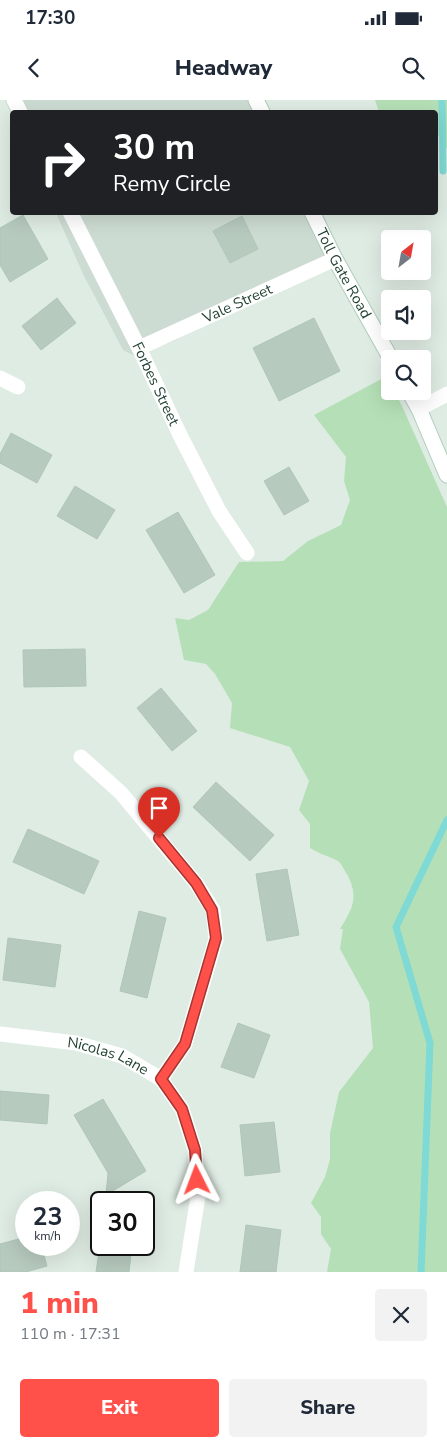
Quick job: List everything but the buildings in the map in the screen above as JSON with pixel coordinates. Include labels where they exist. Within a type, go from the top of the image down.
[{"type":"street","name":"Forbes Street","points":[[72,215],[219,511],[247,552]]},
{"type":"street","name":"Toll Gate Road","points":[[314,215],[386,350]]},
{"type":"street","name":"Vale Street","points":[[139,348],[335,258]]},
{"type":"street","points":[[0,378],[18,387]]},
{"type":"street","points":[[419,409],[447,394]]},
{"type":"street","points":[[414,400],[447,475]]},
{"type":"street","points":[[81,757],[121,793],[196,883],[212,910],[216,938],[185,1044],[161,1079]]},
{"type":"street","name":"Nicolas Lane","points":[[0,1034],[76,1043],[113,1053],[122,1056],[161,1079],[182,1109],[195,1150],[198,1196],[186,1272]]},
{"type":"shaded area","points":[[5,100],[255,100],[260,110],[10,110]]},
{"type":"shaded area","points":[[57,215],[311,215],[328,258],[174,341],[142,353],[137,357],[123,350],[83,274]]},
{"type":"green space","points":[[375,100],[447,100],[447,149],[438,135],[438,110],[378,110]]},
{"type":"green space","points":[[381,379],[381,400],[399,400],[447,507],[447,1272],[327,1272],[331,1249],[321,1234],[321,1217],[311,1203],[325,1177],[330,1159],[330,1133],[339,1092],[373,1048],[369,1002],[340,949],[343,929],[340,929],[353,902],[353,889],[347,874],[339,862],[310,848],[310,824],[299,810],[309,781],[290,747],[230,728],[232,703],[215,674],[206,664],[184,660],[175,618],[189,620],[208,610],[239,562],[283,561],[308,541],[341,525],[350,500],[344,481],[346,457],[314,415]]},
{"type":"waterway","points":[[442,100],[443,171]]},
{"type":"waterway","points":[[421,1272],[430,1043],[396,927],[447,820]]},
{"type":"route","points":[[159,838],[196,883],[212,910],[216,938],[185,1044],[161,1079],[182,1109],[195,1150],[197,1180]]}]
